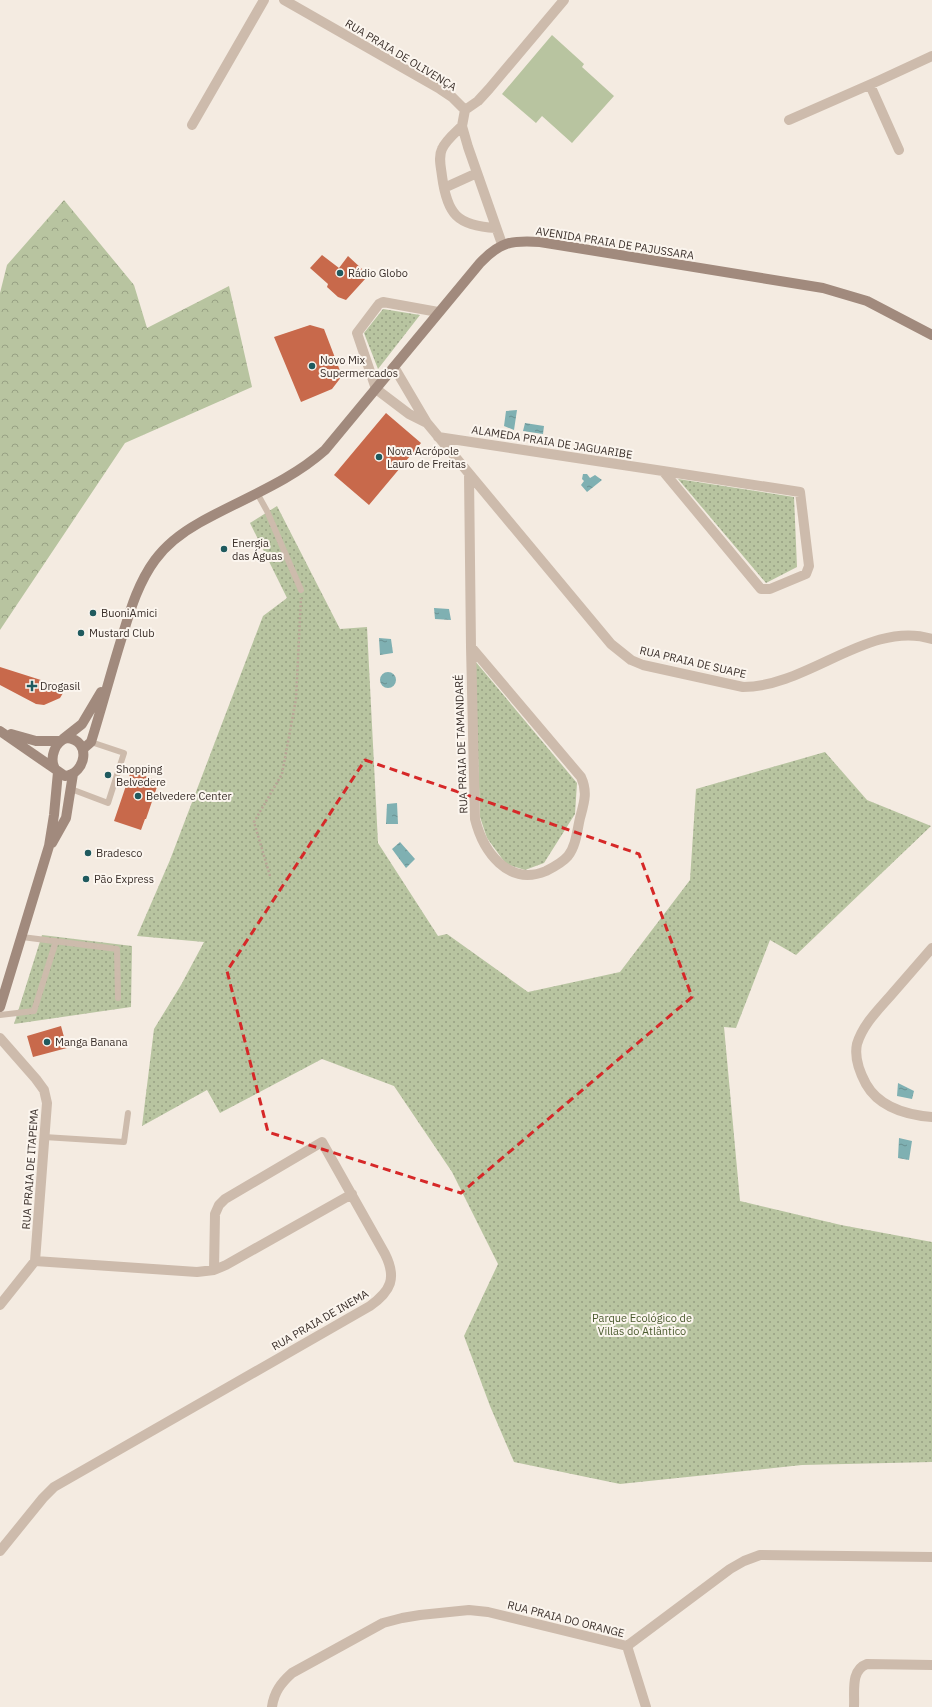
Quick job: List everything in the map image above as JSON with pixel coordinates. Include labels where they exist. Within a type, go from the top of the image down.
[{"type":"street","points":[[192,125],[264,0]]},
{"type":"street","name":"RUA PRAIA DE OLIVENÇA","points":[[284,0],[440,89],[452,97],[465,110]]},
{"type":"street","points":[[502,244],[462,126],[465,110],[478,101],[489,89],[564,0]]},
{"type":"street","points":[[789,120],[932,56]]},
{"type":"street","points":[[870,85],[899,150]]},
{"type":"street","points":[[462,126],[445,143],[441,150],[440,158],[448,204],[462,221],[483,227],[496,228]]},
{"type":"street","points":[[444,188],[477,173]]},
{"type":"street","name":"AVENIDA PRAIA DE PAJUSSARA","points":[[87,746],[130,612],[143,579],[156,559],[174,541],[198,523],[293,475],[311,462],[337,436],[480,263],[490,252],[502,244],[522,241],[540,242],[823,288],[867,301],[932,336]]},
{"type":"street","points":[[376,389],[357,338],[359,328],[379,304],[383,302],[438,312]]},
{"type":"street","name":"RUA PRAIA DE SUAPE","points":[[394,367],[427,423],[438,437],[611,644],[631,660],[643,665],[743,687],[758,687],[804,672],[889,636],[908,634],[932,639]]},
{"type":"street","name":"RUA PRAIA DE SUAPE","points":[[376,389],[409,414],[427,423]]},
{"type":"street","name":"ALAMEDA PRAIA DE JAGUARIBE","points":[[438,437],[663,471],[800,492],[809,566],[806,574],[770,589],[761,589],[663,471]]},
{"type":"street","name":"RUA PRAIA DE TAMANDARÉ","points":[[469,474],[471,647],[475,819],[478,828],[501,866],[509,871],[520,874],[540,873],[563,861],[574,847],[586,796],[585,786],[581,777],[471,647]]},
{"type":"street","name":"AVENIDA PRAIA DE PAJUSSARA","points":[[62,740],[82,724],[109,678]]},
{"type":"street","points":[[2,731],[36,741],[75,739],[87,746],[82,762],[77,771],[73,774],[65,776],[2,731]]},
{"type":"street","points":[[0,1007],[49,846],[54,816],[56,771],[53,765],[53,755],[57,744],[62,740]]},
{"type":"street","points":[[49,846],[62,828],[66,818],[73,774]]},
{"type":"street","points":[[932,948],[872,1017],[857,1044],[857,1060],[862,1076],[869,1090],[884,1104],[900,1111],[932,1117]]},
{"type":"street","name":"RUA PRAIA DE ITAPEMA","points":[[0,1038],[44,1090],[46,1103],[35,1261]]},
{"type":"street","name":"RUA PRAIA DE INEMA","points":[[0,1551],[43,1498],[66,1479],[379,1300],[391,1283],[392,1274],[390,1264],[322,1142],[226,1199],[219,1205],[215,1214],[214,1270]]},
{"type":"street","points":[[0,1305],[35,1261],[197,1272],[214,1270],[352,1194]]},
{"type":"street","name":"RUA PRAIA DO ORANGE","points":[[272,1707],[276,1691],[283,1681],[292,1673],[304,1665],[383,1624],[402,1618],[469,1610],[488,1612],[627,1646],[730,1569],[744,1560],[760,1555],[932,1557]]},
{"type":"street","points":[[627,1646],[646,1707]]},
{"type":"street","points":[[854,1707],[855,1676],[857,1670],[861,1666],[867,1664],[932,1665]]},
{"type":"lane","points":[[257,493],[267,511],[301,590]]},
{"type":"lane","points":[[71,789],[108,803],[124,753],[87,746]]},
{"type":"lane","points":[[22,936],[117,949],[118,998]]},
{"type":"lane","points":[[0,1015],[34,1011],[56,941]]},
{"type":"lane","points":[[44,1137],[124,1142],[128,1112]]},
{"type":"path","points":[[270,876],[254,822],[282,774],[296,699],[301,590]]},
{"type":"highlighted area","points":[[365,760],[639,854],[692,997],[461,1193],[268,1132],[227,971]]},
{"type":"green space","points":[[552,35],[584,64],[582,67],[614,96],[572,143],[542,116],[536,123],[502,94]]},
{"type":"green space","points":[[64,200],[134,285],[147,328],[229,286],[252,387],[125,443],[0,630],[0,293],[7,265]]},
{"type":"green space","points":[[383,309],[420,315],[378,369],[364,333]]},
{"type":"green space","points":[[678,479],[794,497],[797,567],[766,583]]},
{"type":"green space","name":"Parque Ecológico de Villas do Atlântico","points":[[277,506],[340,629],[367,627],[378,843],[438,936],[447,934],[528,992],[620,972],[690,880],[696,789],[825,752],[867,800],[931,826],[796,955],[770,940],[736,1028],[724,1027],[740,1201],[841,1225],[932,1242],[932,1462],[802,1465],[620,1484],[514,1462],[490,1406],[464,1336],[498,1264],[452,1172],[394,1086],[322,1059],[220,1113],[207,1090],[142,1126],[154,1029],[181,985],[204,942],[137,936],[170,860],[263,616],[287,598],[250,523]]},
{"type":"green space","points":[[475,661],[577,783],[575,814],[544,863],[525,870],[506,864],[487,838],[480,817]]},
{"type":"green space","points":[[42,935],[132,946],[131,1007],[14,1024]]},
{"type":"water","points":[[517,410],[514,430],[504,426],[506,411]]},
{"type":"water","points":[[525,423],[544,426],[543,434],[523,431]]},
{"type":"water","points":[[583,474],[587,474],[590,478],[595,475],[602,480],[587,492],[581,485],[584,481],[582,479]]},
{"type":"water","points":[[434,608],[449,609],[451,620],[435,619]]},
{"type":"water","points":[[379,638],[391,639],[393,653],[380,655]]},
{"type":"water","points":[[388,672],[394,674],[396,680],[394,686],[388,688],[382,686],[380,680],[382,674]]},
{"type":"water","points":[[397,803],[398,824],[386,824],[387,804]]},
{"type":"water","points":[[400,842],[415,859],[406,868],[392,849]]},
{"type":"water","points":[[898,1083],[914,1091],[912,1099],[897,1096]]},
{"type":"water","points":[[899,1138],[912,1141],[909,1160],[898,1158]]},
{"type":"building","name":"Rádio Globo","points":[[322,255],[339,268],[348,256],[362,269],[366,278],[346,300],[338,297],[327,287],[328,284],[310,268]]},
{"type":"building","points":[[310,325],[324,329],[342,376],[332,389],[301,402],[274,337]]},
{"type":"building","name":"Nova Acrópole Lauro de Freitas","points":[[386,413],[421,443],[369,505],[334,475]]},
{"type":"building","name":"Drogasil","points":[[0,667],[66,688],[60,698],[44,705],[36,704],[0,685]]},
{"type":"building","name":"Belvedere Center","points":[[131,771],[159,781],[141,830],[114,821]]},
{"type":"building","name":"Manga Banana","points":[[61,1026],[67,1048],[33,1057],[27,1036]]},
{"type":"place","name":"Rádio Globo","points":[[340,273]]},
{"type":"place","name":"Novo Mix Supermercados","points":[[312,366]]},
{"type":"place","name":"Nova Acrópole Lauro de Freitas","points":[[379,457]]},
{"type":"place","name":"Energia das Águas","points":[[224,549]]},
{"type":"place","name":"BuoniAmici","points":[[93,613]]},
{"type":"place","name":"Mustard Club","points":[[81,633]]},
{"type":"place","name":"Drogasil","points":[[32,686]]},
{"type":"place","name":"Shopping Belvedere","points":[[108,775]]},
{"type":"place","name":"Belvedere Center","points":[[138,796]]},
{"type":"place","name":"Bradesco","points":[[88,853]]},
{"type":"place","name":"Pão Express","points":[[86,879]]},
{"type":"place","name":"Manga Banana","points":[[47,1042]]}]
